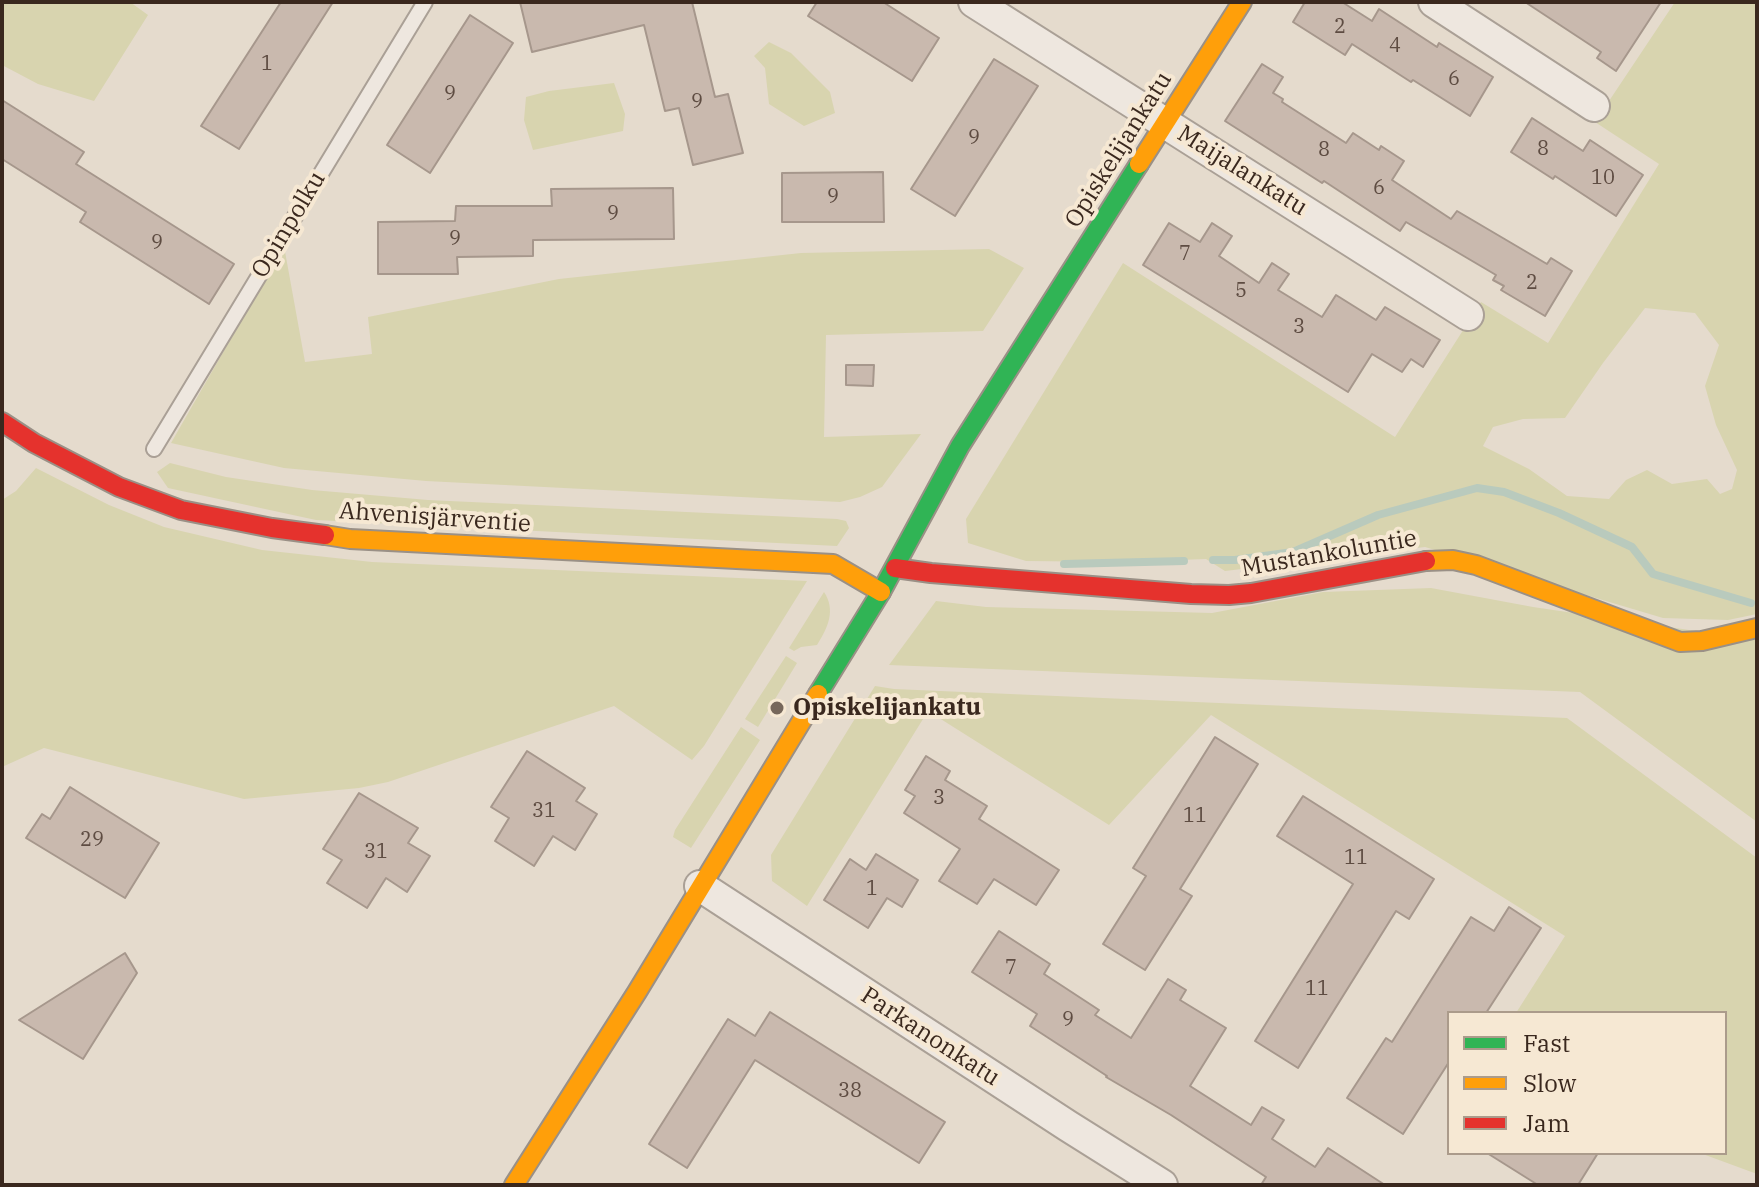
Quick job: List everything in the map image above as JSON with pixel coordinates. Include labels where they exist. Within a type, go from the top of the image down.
[{"type":"main road","name":"Opiskelijankatu","points":[[514,1185],[637,992],[881,592],[960,446],[1242,2]]},
{"type":"main road","name":"Ahvenisjärventie","points":[[2,422],[34,443],[119,487],[181,510],[272,528],[366,540],[833,564],[881,592]]},
{"type":"main road","name":"Mustankoluntie","points":[[895,568],[1229,595],[1429,560],[1453,560],[1476,565],[1680,642],[1702,641],[1757,628]]},
{"type":"street","name":"Maijalankatu","points":[[974,2],[1468,315]]},
{"type":"street","points":[[1434,2],[1594,106]]},
{"type":"street","name":"Parkanonkatu","points":[[700,886],[1162,1185]]},
{"type":"lane","name":"Opinpolku","points":[[154,449],[306,211],[425,2]]},
{"type":"shaded area","points":[[2,2],[130,2],[148,15],[94,101],[38,84],[2,65]]},
{"type":"shaded area","points":[[1675,2],[1757,2],[1757,614],[1728,620],[1663,618],[1425,547],[1225,571],[1206,559],[1026,561],[968,543],[966,519],[1123,263],[1395,437],[1481,302],[1548,343],[1659,164],[1595,122]],"holes":[[[1645,308],[1695,313],[1719,345],[1705,386],[1716,425],[1737,470],[1732,489],[1720,494],[1707,479],[1672,484],[1647,470],[1626,480],[1609,499],[1567,496],[1529,469],[1483,446],[1493,427],[1523,419],[1565,418]]]},
{"type":"shaded area","points":[[769,42],[791,53],[830,92],[835,113],[804,126],[769,104],[765,68],[754,56]]},
{"type":"shaded area","points":[[614,83],[625,114],[623,131],[533,150],[524,120],[526,97]]},
{"type":"shaded area","points":[[284,246],[305,362],[372,354],[368,317],[559,279],[801,253],[989,249],[1024,268],[983,331],[826,335],[824,437],[921,434],[882,487],[840,502],[426,481],[284,468],[171,443]]},
{"type":"shaded area","points":[[170,463],[226,477],[312,490],[428,500],[837,519],[846,521],[849,528],[837,546],[316,520],[168,488],[157,472]]},
{"type":"shaded area","points":[[36,468],[109,505],[164,527],[262,550],[372,562],[807,581],[704,746],[692,760],[614,706],[388,782],[359,788],[244,799],[44,748],[2,767],[2,500],[16,491]]},
{"type":"shaded area","points":[[1431,588],[1533,607],[1757,640],[1757,822],[1580,692],[889,665],[936,601],[986,607],[1212,613],[1323,592]]},
{"type":"shaded area","points":[[824,592],[830,612],[824,632],[817,645],[794,651],[789,648]]},
{"type":"shaded area","points":[[786,656],[797,663],[758,727],[745,719]]},
{"type":"shaded area","points":[[875,686],[1567,718],[1757,858],[1757,1174],[1705,1155],[1727,1155],[1727,1011],[1517,1011],[1565,936],[1211,715],[1109,825],[928,711],[807,906],[772,881],[771,855]]},
{"type":"shaded area","points":[[741,727],[760,740],[691,848],[673,837],[675,830]]},
{"type":"building","points":[[281,2],[333,2],[239,149],[201,126]]},
{"type":"building","points":[[520,2],[692,2],[715,97],[728,94],[743,153],[693,165],[679,108],[665,111],[644,25],[532,52]]},
{"type":"building","points":[[817,2],[883,2],[939,38],[912,81],[808,16]]},
{"type":"building","points":[[1305,2],[1342,2],[1372,21],[1379,9],[1437,47],[1439,43],[1493,77],[1470,116],[1352,44],[1345,55],[1293,22]]},
{"type":"building","points":[[1525,2],[1661,2],[1616,71],[1597,58],[1601,52]]},
{"type":"building","points":[[470,15],[513,43],[430,173],[387,145]]},
{"type":"building","points":[[994,59],[1038,86],[955,216],[911,189]]},
{"type":"building","points":[[1262,64],[1283,77],[1273,93],[1283,99],[1282,102],[1346,143],[1353,133],[1404,161],[1392,180],[1451,219],[1457,211],[1547,264],[1551,258],[1572,271],[1545,316],[1501,290],[1504,286],[1493,280],[1496,275],[1406,222],[1400,231],[1225,121]]},
{"type":"building","points":[[2,100],[84,152],[76,164],[234,264],[209,304],[80,222],[86,212],[2,159]]},
{"type":"building","points":[[1532,118],[1583,151],[1590,140],[1643,175],[1616,216],[1555,176],[1553,179],[1511,152]]},
{"type":"building","points":[[883,172],[884,222],[782,222],[782,173]]},
{"type":"building","points":[[673,188],[674,239],[533,240],[533,256],[457,257],[458,274],[378,274],[378,222],[455,221],[456,206],[552,206],[551,189]]},
{"type":"building","points":[[1169,223],[1200,242],[1212,223],[1232,236],[1219,256],[1259,283],[1272,263],[1289,274],[1278,290],[1322,317],[1336,295],[1376,320],[1385,307],[1440,340],[1423,367],[1411,359],[1402,372],[1372,354],[1348,392],[1143,265]]},
{"type":"building","points":[[846,365],[874,365],[873,386],[846,385]]},
{"type":"building","points":[[1215,737],[1258,764],[1180,889],[1192,896],[1145,970],[1103,944],[1146,876],[1133,868]]},
{"type":"building","points":[[527,751],[585,788],[576,801],[597,814],[575,850],[553,836],[534,866],[495,841],[509,818],[491,807]]},
{"type":"building","points":[[926,756],[950,771],[945,780],[987,806],[979,819],[1059,870],[1036,905],[994,879],[977,904],[939,881],[960,849],[904,813],[915,796],[905,790]]},
{"type":"building","points":[[70,787],[159,843],[125,898],[26,838],[42,814],[50,819]]},
{"type":"building","points":[[359,793],[418,828],[408,843],[430,856],[407,892],[386,878],[367,908],[327,883],[342,860],[323,849]]},
{"type":"building","points":[[1303,796],[1434,879],[1409,919],[1396,911],[1298,1068],[1255,1041],[1353,884],[1277,836]]},
{"type":"building","points":[[876,854],[918,880],[902,907],[887,898],[868,928],[824,900],[850,859],[866,870]]},
{"type":"building","points":[[1509,907],[1541,928],[1487,1011],[1447,1011],[1447,1065],[1403,1134],[1347,1098],[1386,1038],[1392,1042],[1471,917],[1494,931]]},
{"type":"building","points":[[999,931],[1050,964],[1044,974],[1099,1010],[1095,1015],[1131,1038],[1168,979],[1186,990],[1180,1000],[1226,1028],[1190,1086],[1251,1125],[1262,1107],[1284,1120],[1272,1139],[1315,1167],[1328,1148],[1385,1185],[1261,1185],[1266,1177],[1030,1026],[1037,1014],[972,972]]},
{"type":"building","points":[[125,953],[137,973],[83,1059],[19,1020]]},
{"type":"building","points":[[770,1012],[945,1122],[919,1163],[755,1060],[687,1168],[649,1144],[728,1019],[755,1036]]},
{"type":"building","points":[[1490,1155],[1597,1155],[1578,1185],[1538,1185]]},
{"type":"waterway","points":[[1213,560],[1293,552],[1378,515],[1477,488],[1504,492],[1559,513],[1632,547],[1653,574],[1751,603]]},
{"type":"waterway","points":[[1064,564],[1184,561]]},
{"type":"traffic: fast","points":[[818,694],[881,592],[960,446],[1139,164]]},
{"type":"traffic: slow","points":[[1139,164],[1242,2]]},
{"type":"traffic: slow","points":[[325,535],[350,539],[833,564],[881,592]]},
{"type":"traffic: slow","points":[[1426,561],[1453,560],[1476,565],[1680,642],[1702,641],[1757,628]]},
{"type":"traffic: slow","points":[[514,1185],[637,992],[818,694]]},
{"type":"traffic: jam","points":[[2,422],[34,443],[119,487],[181,510],[325,535]]},
{"type":"traffic: jam","points":[[895,568],[1229,595],[1426,561]]},
{"type":"place","name":"Opiskelijankatu","points":[[777,708]]}]
